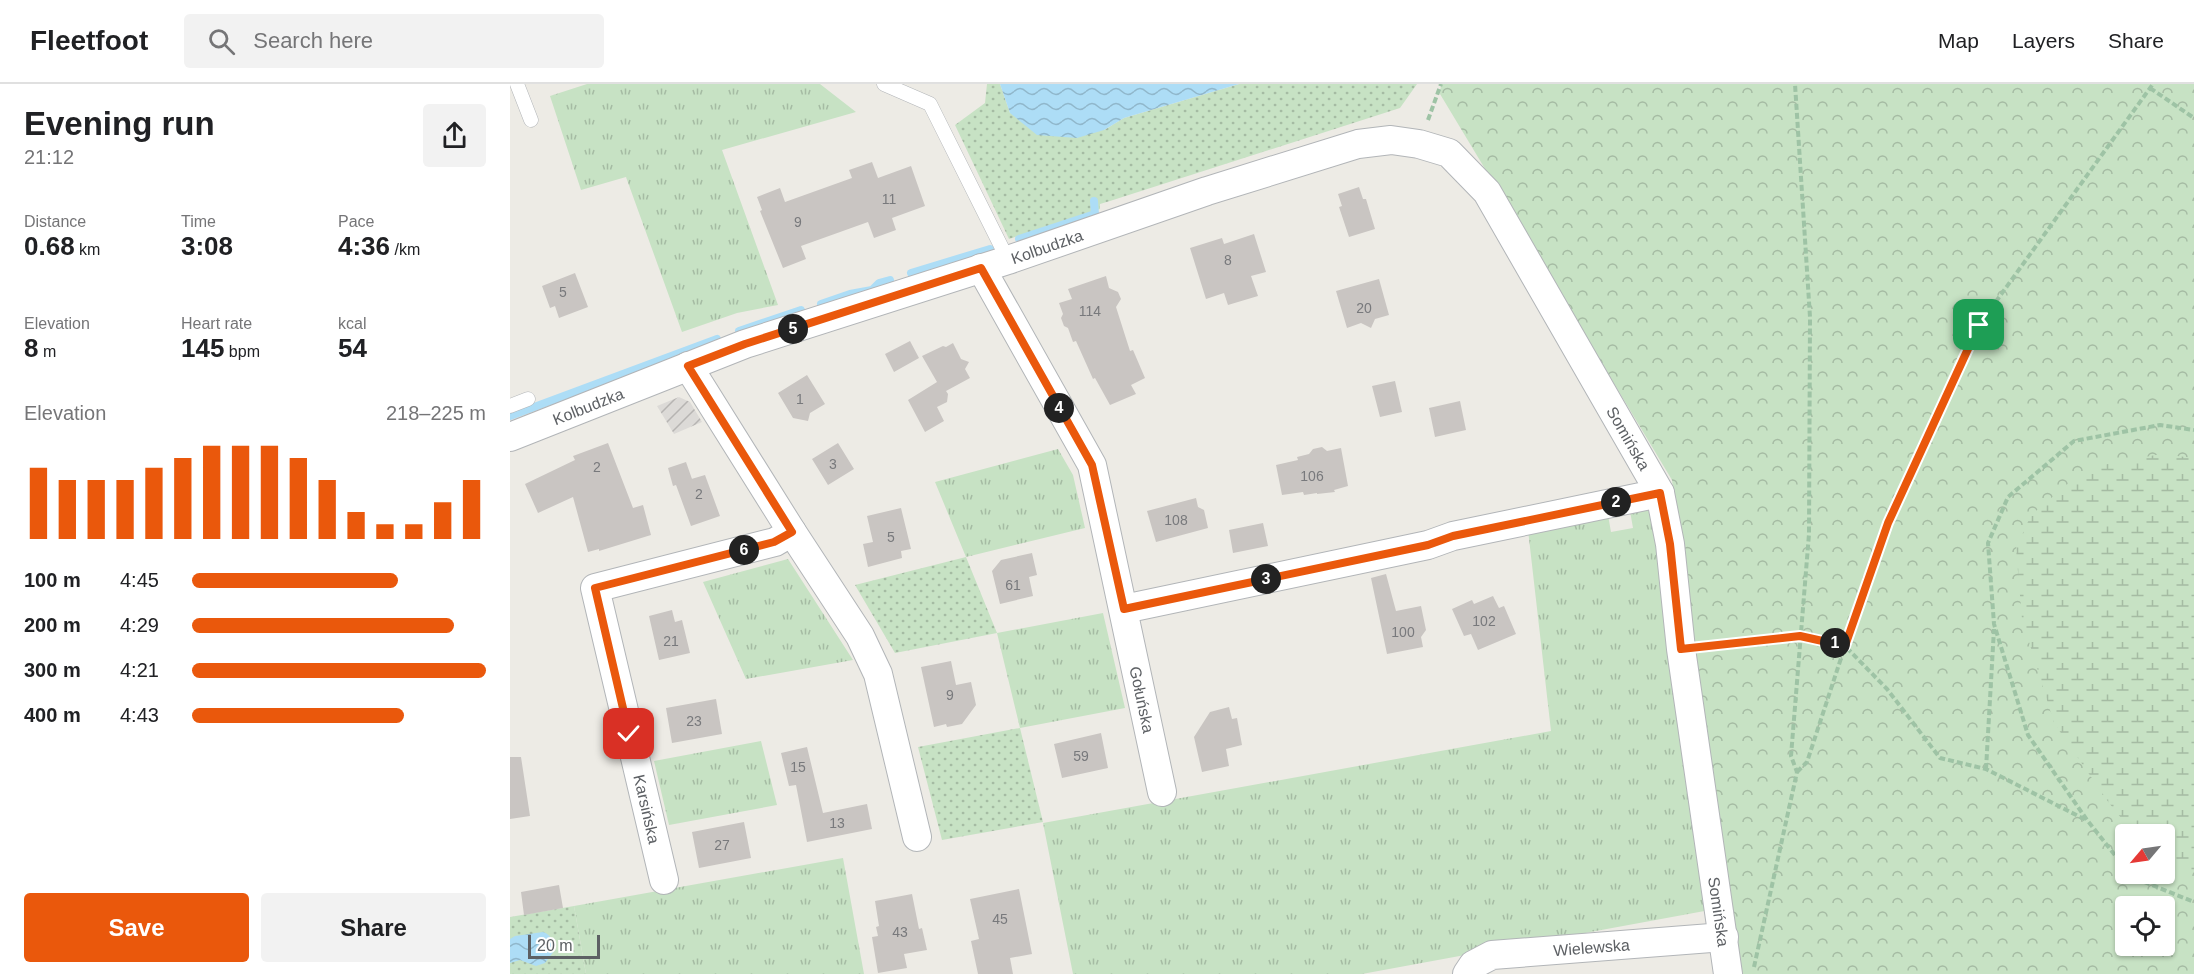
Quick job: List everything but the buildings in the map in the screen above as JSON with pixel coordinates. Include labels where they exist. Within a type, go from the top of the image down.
[{"type":"street","name":"Kolbudzka","points":[[510,437],[745,344],[994,264],[1207,191],[1358,144],[1390,140],[1419,144]]},
{"type":"street","name":"Somińska","points":[[1419,144],[1449,153],[1487,192],[1660,493],[1670,544],[1681,649],[1728,974]]},
{"type":"street","name":"Gołuńska","points":[[994,264],[1092,465],[1162,792]]},
{"type":"street","points":[[688,366],[860,636],[878,674],[917,837]]},
{"type":"street","points":[[1124,609],[1660,493]]},
{"type":"street","name":"Karsińska","points":[[664,880],[595,588],[774,542],[792,532]]},
{"type":"street","name":"Wielewska","points":[[1467,974],[1473,965],[1492,955],[1724,937]]},
{"type":"lane","points":[[517,84],[531,120]]},
{"type":"lane","points":[[884,84],[930,104],[994,264]]},
{"type":"lane","name":"Kolbudzka","points":[[510,406],[528,399]]},
{"type":"path","points":[[1419,144],[1441,84]]},
{"type":"path","points":[[1795,84],[1810,317],[1809,534],[1791,756],[1797,772]]},
{"type":"path","points":[[1753,974],[1797,772],[1807,762],[1888,523],[1979,325],[2152,86],[2194,118]]},
{"type":"path","points":[[1986,769],[1994,624],[1988,543],[2008,498],[2074,441],[2160,425],[2194,430]]},
{"type":"path","points":[[1994,624],[2028,735],[2086,820],[2115,856]]},
{"type":"path","points":[[1681,649],[1800,636],[1845,646],[1887,689],[1940,758],[1986,769],[2086,820]]},
{"type":"path","points":[[2149,884],[2194,902]]},
{"type":"shaded area","points":[[679,397],[690,402],[702,422],[674,434],[657,406]]},
{"type":"green space","points":[[587,84],[820,84],[856,112],[722,150],[778,305],[737,313],[682,332],[626,177],[581,190],[550,96]]},
{"type":"green space","points":[[987,84],[1000,84],[1010,113],[1104,130],[1124,118],[1239,84],[1417,84],[1400,108],[1100,204],[1100,209],[1009,239],[955,125],[985,103]]},
{"type":"green space","points":[[1441,84],[2194,84],[2194,974],[1735,974],[1672,480],[1440,94]]},
{"type":"green space","points":[[1058,449],[1073,475],[1085,528],[966,557],[935,482]]},
{"type":"green space","points":[[2161,454],[2194,458],[2194,871],[2175,863],[2175,824],[2126,824],[2054,723],[2022,619],[2016,548],[2031,515],[2087,468]]},
{"type":"green space","points":[[1646,508],[1657,522],[1710,910],[1362,974],[1073,974],[1043,823],[1551,731],[1528,530],[1608,515],[1611,532],[1633,528],[1630,511]]},
{"type":"green space","points":[[966,557],[997,633],[895,653],[855,585]]},
{"type":"green space","points":[[788,559],[853,660],[746,679],[703,582]]},
{"type":"green space","points":[[1103,613],[1125,708],[1020,728],[997,633]]},
{"type":"green space","points":[[1020,728],[1043,822],[942,840],[918,747]]},
{"type":"green space","points":[[761,741],[777,805],[669,825],[654,761]]},
{"type":"green space","points":[[843,858],[864,974],[586,974],[574,906]]},
{"type":"green space","points":[[574,906],[586,974],[510,974],[510,917]]},
{"type":"water","points":[[1000,84],[1239,84],[1124,118],[1104,130],[1077,138],[1037,135],[1010,113]]},
{"type":"water","points":[[543,932],[552,939],[554,951],[545,963],[536,966],[520,960],[510,963],[510,939],[515,936]]},
{"type":"waterway","points":[[1019,239],[1095,214],[1094,201]]},
{"type":"waterway","points":[[911,273],[990,249]]},
{"type":"waterway","points":[[821,304],[850,294],[872,290],[879,283],[890,280]]},
{"type":"waterway","points":[[739,331],[801,310]]},
{"type":"waterway","points":[[510,416],[717,339]]},
{"type":"route","points":[[629,734],[595,588],[774,542],[792,532],[688,366],[745,344],[981,268],[1092,465],[1124,609],[1660,493],[1670,544],[1681,649],[1800,636],[1845,646],[1888,523],[1979,325]]}]
